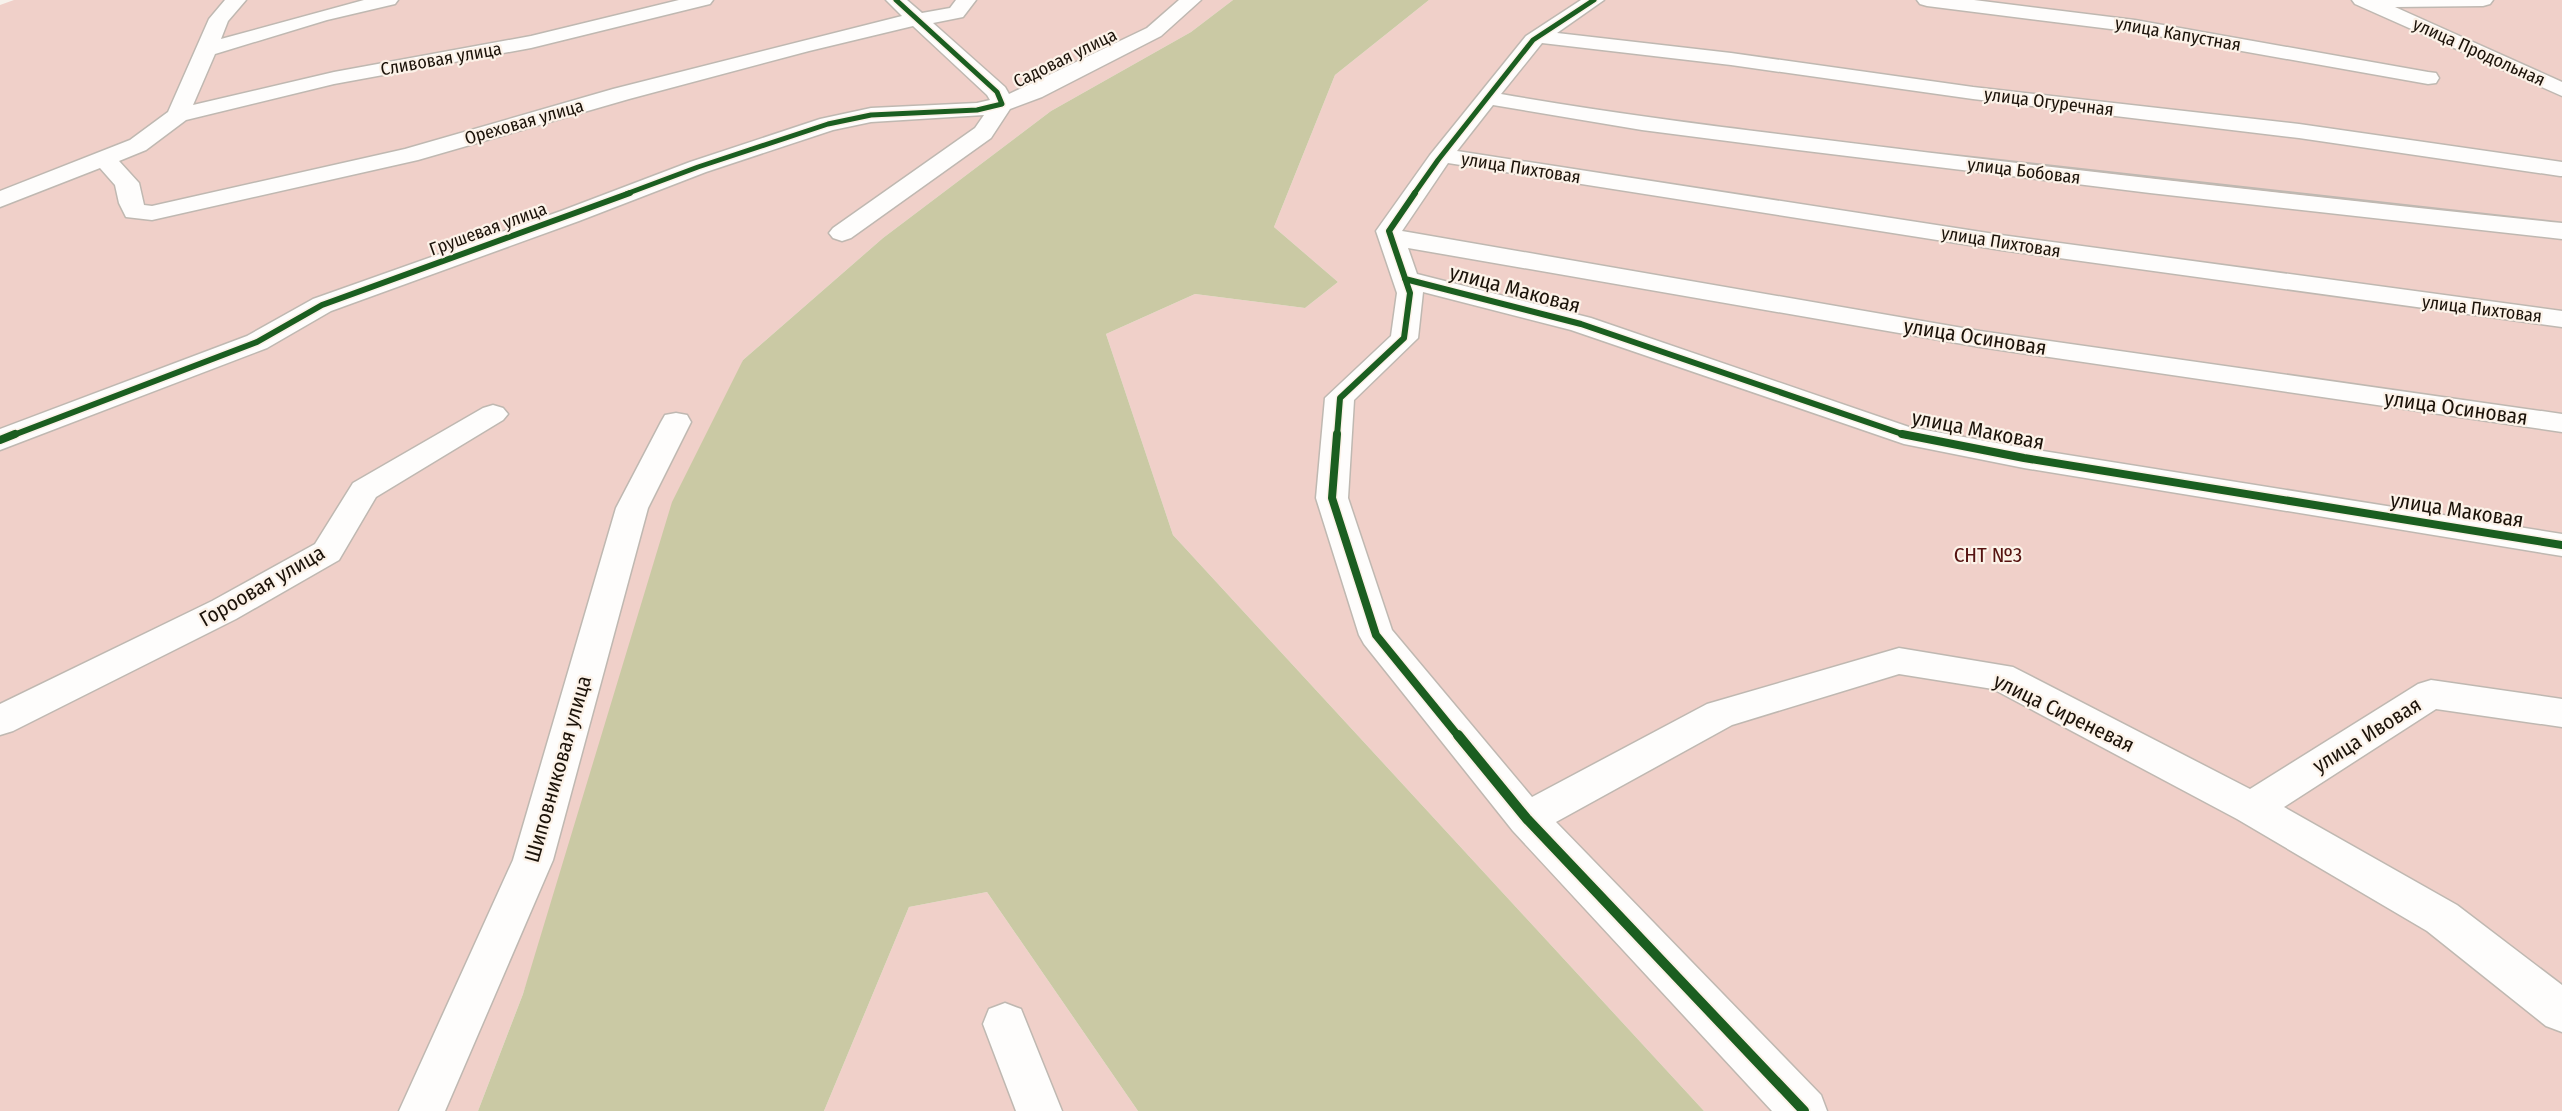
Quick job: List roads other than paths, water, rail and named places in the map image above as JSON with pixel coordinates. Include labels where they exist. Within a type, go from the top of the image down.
[{"type":"street","points":[[0,200],[138,145],[178,115],[219,19],[236,0]]},
{"type":"street","points":[[208,49],[321,16],[388,0]]},
{"type":"street","name":"Сливовая улица","points":[[178,115],[334,78],[531,42],[703,0]]},
{"type":"street","points":[[896,0],[997,92],[1002,104]]},
{"type":"street","name":"Ореховая улица","points":[[105,159],[127,183],[130,203],[135,212],[152,213],[410,155],[621,94],[803,46],[956,13],[966,0]]},
{"type":"street","name":"Садовая улица","points":[[842,233],[984,133],[1002,104],[1034,92],[1154,32],[1191,0]]},
{"type":"street","points":[[1594,0],[1533,40],[1442,155],[1389,231],[1410,293],[1404,338],[1340,398],[1332,498],[1376,635],[1527,819],[1804,1111]]},
{"type":"street","name":"улица Капустная","points":[[1927,0],[2135,26],[2428,78]]},
{"type":"street","points":[[2365,1],[2483,0]]},
{"type":"street","name":"улица Продольная","points":[[2365,1],[2562,90]]},
{"type":"street","name":"улица Огуречная","points":[[1539,37],[1731,59],[1973,93],[2299,131],[2560,169]]},
{"type":"street","name":"улица Бобовая","points":[[1487,98],[1593,117],[2143,186],[2562,231]]},
{"type":"street","name":"Грушевая улица","points":[[0,440],[257,342],[322,305],[570,216],[698,167],[828,124],[871,115],[977,110],[1002,104]]},
{"type":"street","name":"улица Пихтовая","points":[[1442,155],[1694,196],[2240,278],[2562,319]]},
{"type":"street","name":"улица Осиновая","points":[[1391,238],[1980,339],[2562,423]]},
{"type":"street","name":"улица Маковая","points":[[1405,279],[1581,324],[1904,435],[2024,458],[2562,545]]},
{"type":"street","name":"Гороовая улица","points":[[0,721],[224,610],[327,552],[364,490],[493,414]]},
{"type":"street","name":"Шиповниковая улица","points":[[422,1111],[533,860],[632,508],[676,422]]},
{"type":"street","name":"улица Сиреневая","points":[[1527,819],[1720,714],[1899,661],[2000,677],[2251,808],[2442,918],[2562,1011]]},
{"type":"street","name":"улица Ивовая","points":[[2251,808],[2431,694],[2562,713]]},
{"type":"street","points":[[1005,1024],[1039,1111]]},
{"type":"park label","name":"СНТ №3","points":[[1988,555]]}]
